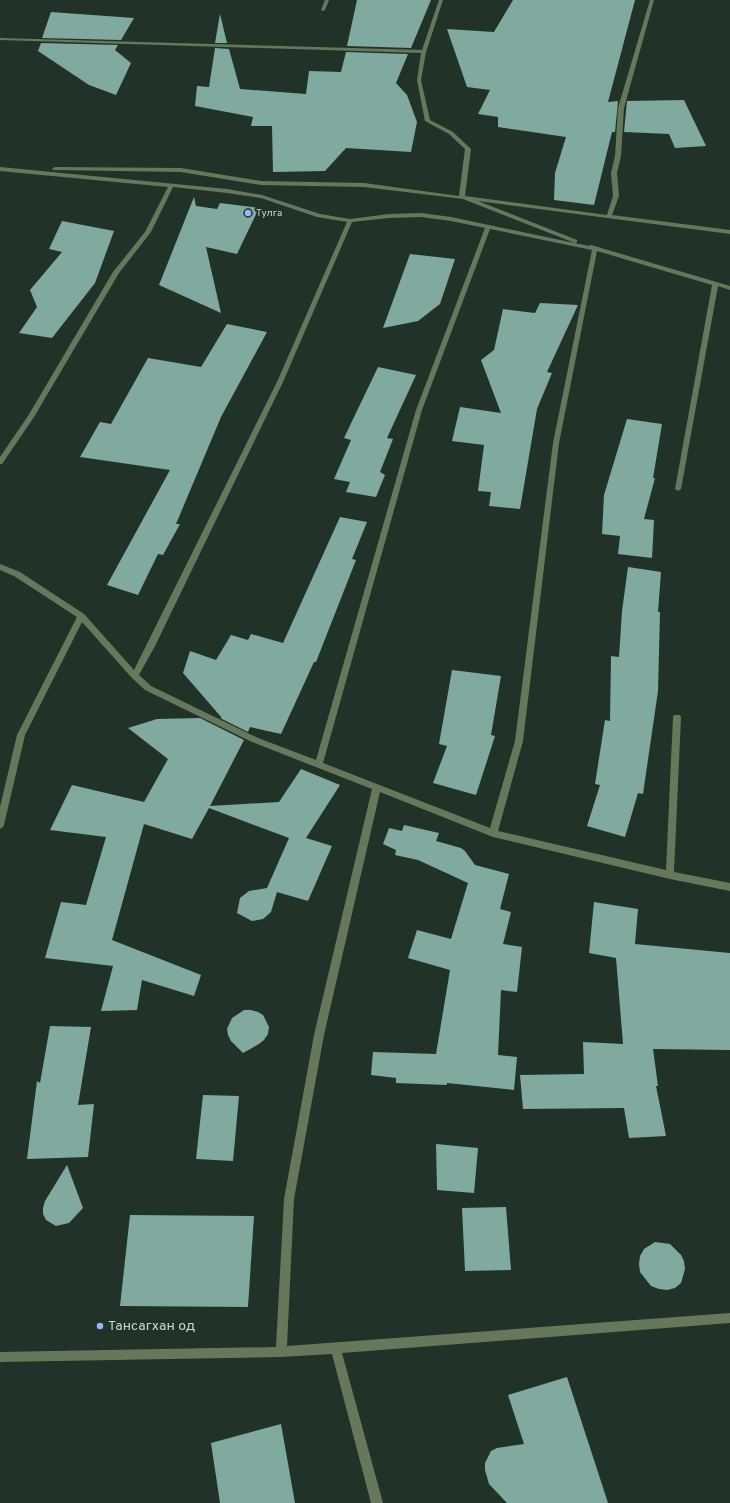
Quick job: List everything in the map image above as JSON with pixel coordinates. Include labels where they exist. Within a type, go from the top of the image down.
[{"type":"street","points":[[322,10],[327,0]]},
{"type":"street","points":[[441,0],[424,52],[419,80],[428,121],[451,133],[468,149],[462,197]]},
{"type":"street","points":[[609,217],[616,196],[614,173],[618,156],[621,108],[652,0]]},
{"type":"street","points":[[0,39],[424,52]]},
{"type":"street","points":[[0,169],[181,170],[261,183],[364,185],[730,232]]},
{"type":"street","points":[[14,169],[227,191],[262,198],[319,216],[350,221],[389,216],[421,215],[450,218],[488,228],[595,249]]},
{"type":"street","points":[[0,462],[31,417],[116,272],[148,232],[172,186]]},
{"type":"street","points":[[462,197],[595,249],[715,285],[730,288]]},
{"type":"street","points":[[135,676],[280,382],[350,221]]},
{"type":"street","points":[[319,764],[419,410],[488,228]]},
{"type":"street","points":[[493,833],[519,741],[556,443],[595,249]]},
{"type":"street","points":[[678,489],[715,285]]},
{"type":"street","points":[[0,567],[17,574],[81,616],[135,676],[148,688],[255,740],[493,833],[670,875],[730,887]]},
{"type":"street","points":[[0,825],[21,735],[81,616]]},
{"type":"street","points":[[670,875],[677,717]]},
{"type":"street","points":[[281,1352],[289,1199],[293,1175],[319,1035],[377,787]]},
{"type":"street","points":[[0,1358],[281,1352],[336,1349],[730,1318]]},
{"type":"street","points":[[336,1349],[377,1503]]},
{"type":"building","points":[[357,0],[431,0],[411,48],[347,46]]},
{"type":"building","points":[[513,0],[635,0],[608,102],[618,101],[615,132],[612,132],[594,205],[554,200],[555,173],[566,137],[498,127],[498,117],[478,114],[490,90],[467,87],[447,29],[494,32]]},
{"type":"building","points":[[51,12],[134,18],[121,40],[42,38]]},
{"type":"building","points":[[220,14],[227,43],[215,43]]},
{"type":"building","points":[[41,43],[118,45],[115,50],[131,63],[116,95],[89,85],[38,51]]},
{"type":"building","points":[[215,48],[229,49],[240,89],[306,94],[309,71],[341,72],[346,52],[408,54],[396,83],[407,95],[417,122],[411,152],[346,148],[325,171],[273,172],[272,126],[251,126],[253,117],[195,106],[197,86],[209,87]]},
{"type":"building","points":[[684,100],[706,146],[675,148],[669,134],[624,132],[627,101]]},
{"type":"building","points":[[194,197],[196,206],[217,209],[220,203],[259,208],[237,254],[206,247],[221,313],[159,285]]},
{"type":"building","points":[[62,221],[114,231],[95,283],[52,338],[19,333],[37,307],[30,290],[62,252],[49,249]]},
{"type":"building","points":[[410,254],[455,259],[440,304],[418,321],[383,328]]},
{"type":"building","points":[[540,303],[578,305],[547,372],[552,373],[537,409],[520,509],[489,506],[491,492],[478,491],[484,445],[452,441],[460,407],[501,413],[481,360],[494,350],[503,309],[535,313]]},
{"type":"building","points":[[227,324],[267,332],[221,417],[176,524],[180,524],[163,555],[158,554],[138,595],[107,585],[170,470],[80,457],[100,422],[111,424],[148,358],[201,367]]},
{"type":"building","points":[[378,367],[416,375],[387,438],[393,439],[380,472],[385,475],[376,497],[346,492],[350,482],[334,479],[351,440],[344,438]]},
{"type":"building","points":[[627,419],[662,424],[653,478],[655,478],[644,519],[654,520],[652,558],[618,554],[620,536],[602,534],[604,495]]},
{"type":"building","points":[[340,517],[367,522],[352,559],[356,560],[316,662],[314,662],[281,734],[250,727],[248,732],[220,718],[222,718],[183,673],[190,651],[216,660],[231,635],[248,640],[251,634],[283,643]]},
{"type":"building","points":[[628,567],[661,572],[658,612],[660,612],[658,691],[643,794],[638,793],[625,837],[587,826],[600,785],[595,784],[605,720],[610,721],[611,656],[619,657],[622,611]]},
{"type":"building","points":[[452,670],[501,676],[491,735],[495,736],[476,795],[433,783],[447,746],[439,744]]},
{"type":"building","points":[[200,718],[244,740],[210,806],[279,802],[301,769],[340,785],[306,838],[332,846],[308,901],[277,892],[271,912],[263,919],[252,921],[237,913],[240,898],[249,891],[267,888],[289,838],[209,808],[192,839],[144,824],[112,940],[201,975],[194,996],[142,980],[137,1010],[101,1011],[113,966],[45,958],[61,902],[86,905],[106,837],[50,830],[72,785],[144,802],[168,759],[128,728],[157,719]]},
{"type":"building","points":[[404,825],[439,833],[436,841],[461,848],[475,865],[509,874],[500,909],[511,912],[503,944],[522,947],[517,992],[501,990],[498,1055],[517,1057],[514,1090],[447,1083],[447,1085],[396,1083],[396,1078],[371,1075],[373,1052],[436,1054],[450,970],[408,958],[417,930],[451,939],[468,883],[418,860],[395,855],[396,850],[383,844],[389,828],[402,831]]},
{"type":"building","points":[[594,902],[638,909],[635,944],[730,953],[730,1050],[653,1049],[658,1086],[656,1086],[666,1136],[629,1138],[624,1108],[523,1109],[520,1075],[584,1074],[583,1042],[623,1044],[616,958],[589,953]]},
{"type":"building","points":[[244,1010],[251,1010],[263,1015],[269,1027],[268,1034],[264,1040],[243,1053],[231,1041],[227,1029],[232,1018]]},
{"type":"building","points":[[50,1026],[91,1027],[78,1105],[94,1104],[88,1157],[27,1159],[37,1081],[40,1083]]},
{"type":"building","points":[[203,1095],[239,1096],[233,1161],[196,1159]]},
{"type":"building","points":[[436,1144],[478,1148],[474,1193],[437,1190]]},
{"type":"building","points":[[67,1165],[83,1208],[69,1223],[56,1226],[46,1220],[43,1214],[43,1208],[45,1201]]},
{"type":"building","points":[[506,1207],[511,1270],[465,1271],[462,1208]]},
{"type":"building","points":[[130,1215],[254,1216],[248,1307],[120,1306]]},
{"type":"building","points":[[655,1242],[670,1244],[681,1255],[684,1261],[685,1269],[681,1283],[675,1288],[667,1290],[651,1286],[640,1272],[640,1256],[644,1249]]},
{"type":"building","points":[[567,1377],[608,1503],[507,1503],[489,1484],[485,1470],[485,1463],[491,1451],[497,1448],[524,1444],[508,1395]]},
{"type":"building","points":[[281,1424],[295,1503],[220,1503],[211,1443]]},
{"type":"place","name":"Тулга","points":[[248,213]]},
{"type":"place","name":"Тансагхан од","points":[[100,1326]]}]
